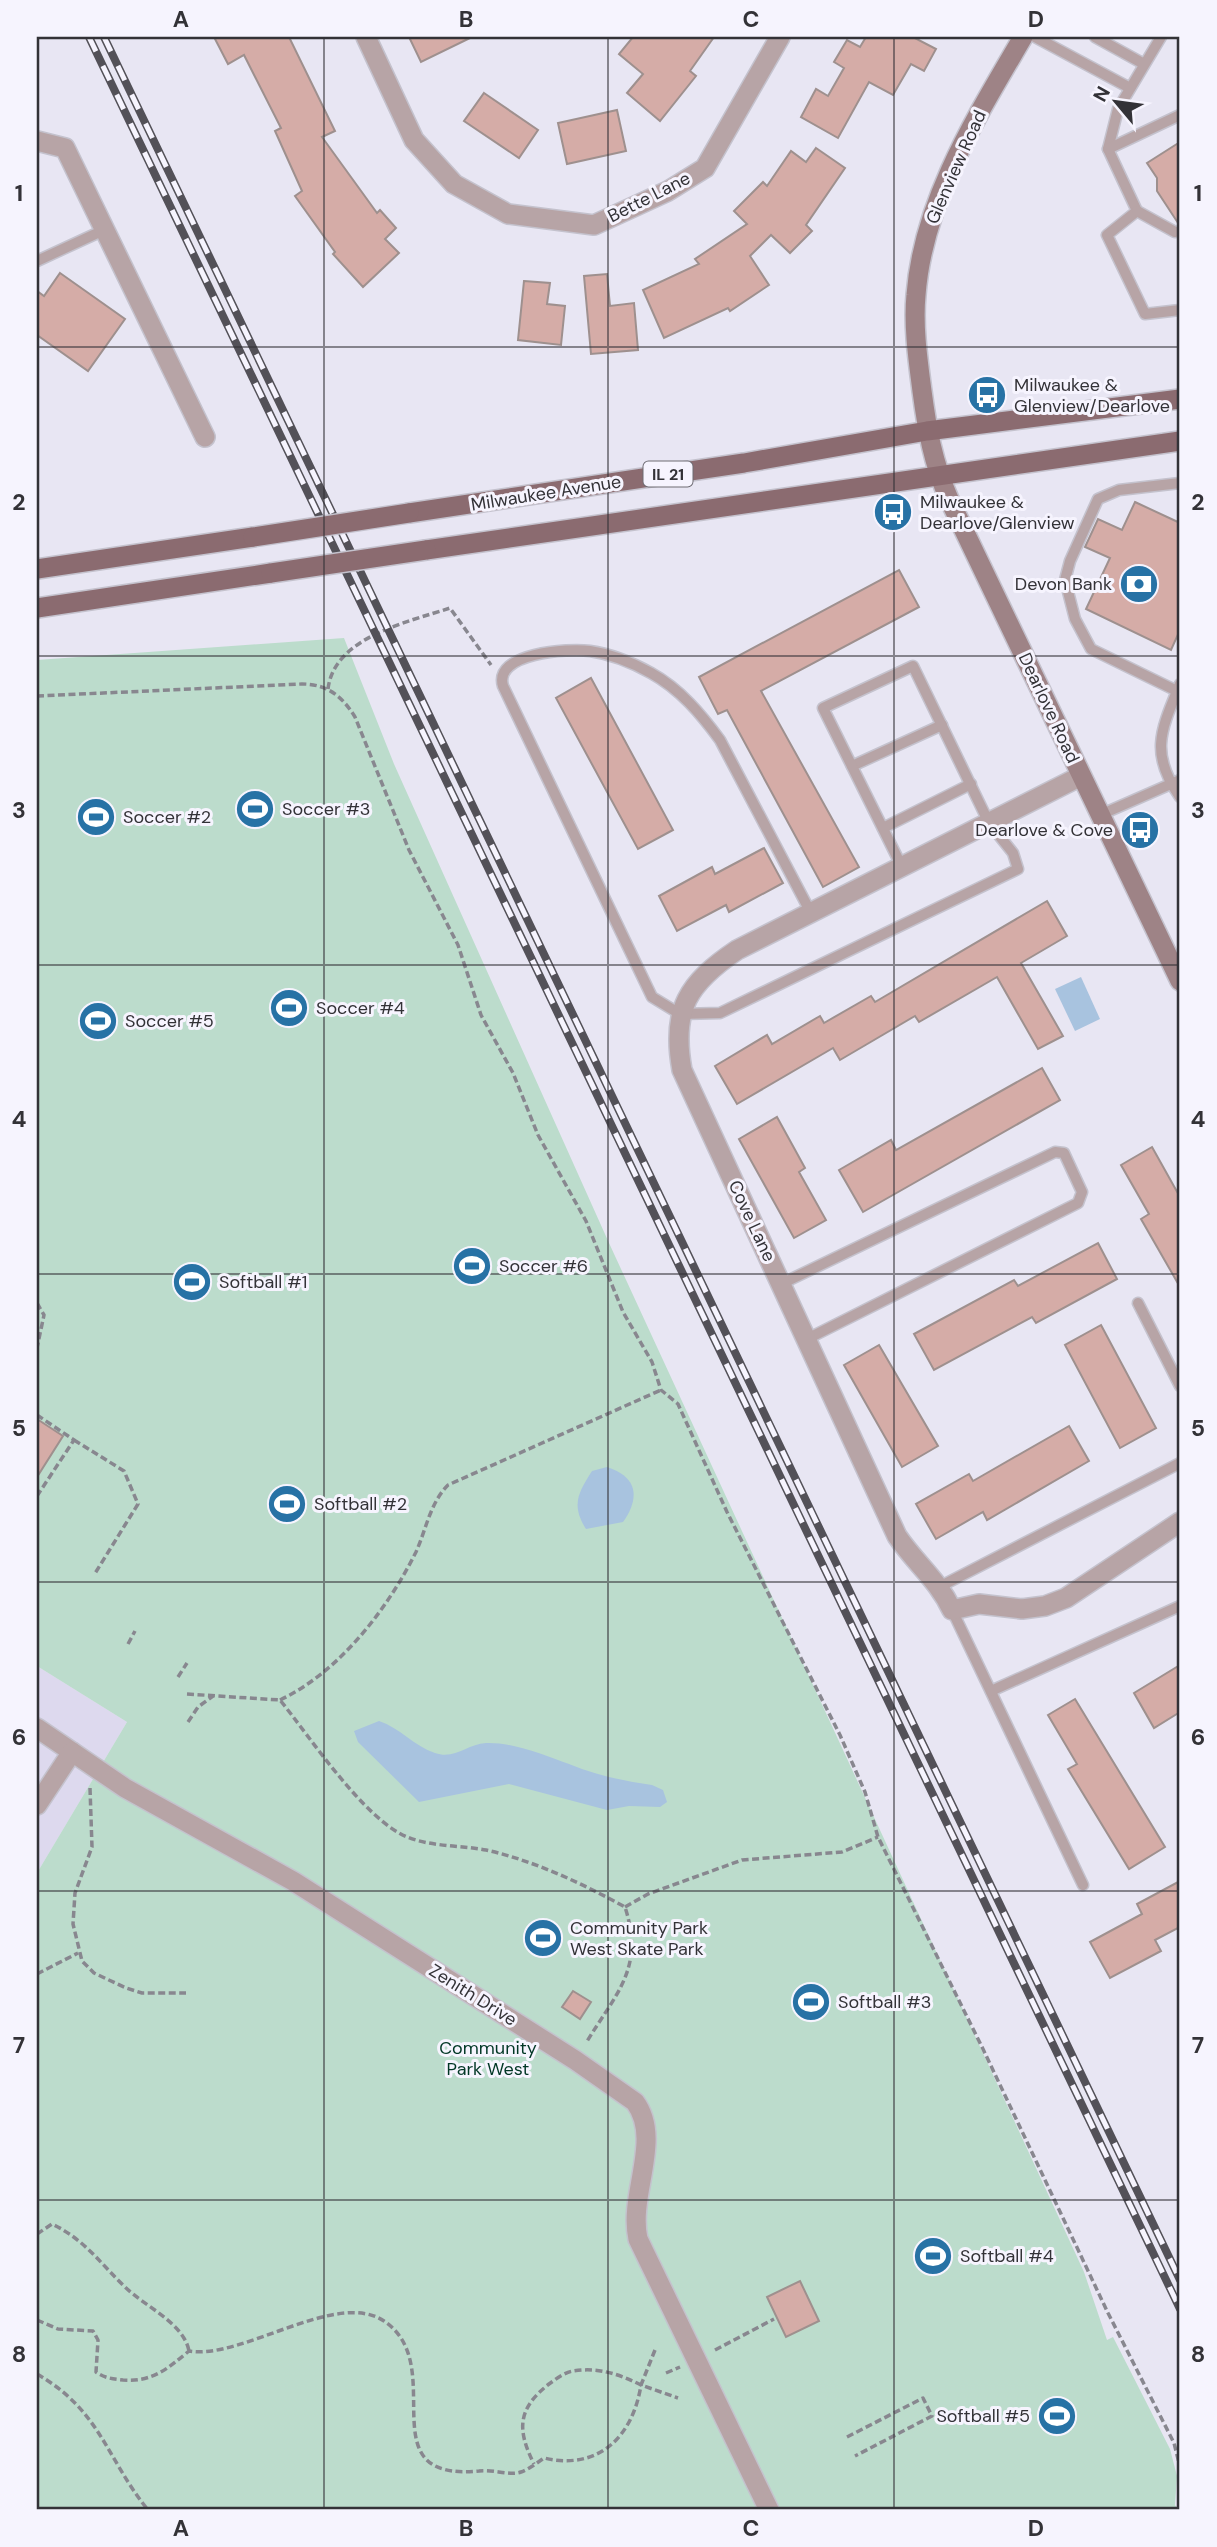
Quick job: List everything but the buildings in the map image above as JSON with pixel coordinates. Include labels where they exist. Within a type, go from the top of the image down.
[{"type":"main road","name":"Glenview Road","points":[[927,432],[916,295],[930,222],[969,131],[1023,37]]},
{"type":"main road","name":"Milwaukee Avenue","points":[[37,569],[744,463],[927,432],[1180,398]]},
{"type":"main road","name":"Dearlove Road","points":[[927,432],[939,476],[1180,981]]},
{"type":"main road","name":"IL 21","points":[[37,608],[850,485],[939,476],[1180,441]]},
{"type":"street","name":"Bette Lane","points":[[366,37],[414,140],[454,184],[508,214],[594,225],[668,191],[705,168],[780,37]]},
{"type":"street","points":[[37,141],[65,148],[205,437]]},
{"type":"street","name":"Cove Lane","points":[[952,1610],[941,1586],[913,1559],[897,1536],[682,1070],[678,1030],[680,1014],[696,982],[737,950],[1081,776]]},
{"type":"street","points":[[952,1610],[979,1604],[1022,1609],[1045,1606],[1066,1598],[1180,1521]]},
{"type":"street","name":"Zenith Drive","points":[[37,1728],[97,1770],[293,1881],[623,2091],[642,2111],[647,2130],[634,2219],[638,2239],[769,2510]]},
{"type":"street","points":[[37,1805],[72,1752]]},
{"type":"lane","points":[[1035,37],[1130,88]]},
{"type":"lane","points":[[1095,37],[1144,65]]},
{"type":"lane","points":[[1161,37],[1118,109],[1108,149],[1137,211],[1175,232]]},
{"type":"lane","points":[[1108,149],[1180,115]]},
{"type":"lane","points":[[1137,211],[1107,235],[1145,314],[1180,310]]},
{"type":"lane","points":[[37,261],[104,230]]},
{"type":"lane","points":[[1180,483],[1119,490],[1098,499],[1069,561],[1065,580],[1074,618],[1091,649],[1179,688],[1164,724],[1161,740],[1162,765],[1176,782],[1180,797]]},
{"type":"lane","points":[[811,914],[720,740],[704,718],[674,688],[635,665],[590,651],[552,652],[508,666],[500,677],[652,997],[680,1014],[720,1013],[1018,869],[1013,853],[989,823],[913,666],[823,708],[902,867]]},
{"type":"lane","points":[[852,766],[942,725]]},
{"type":"lane","points":[[1100,815],[1176,782]]},
{"type":"lane","points":[[883,828],[971,784]]},
{"type":"lane","points":[[781,1283],[1055,1152],[1064,1153],[1069,1163],[1082,1192],[1078,1203],[807,1339]]},
{"type":"lane","points":[[1138,1303],[1180,1386]]},
{"type":"lane","points":[[941,1586],[1180,1463]]},
{"type":"lane","points":[[990,1691],[1180,1606]]},
{"type":"lane","points":[[952,1610],[1083,1885]]},
{"type":"path","points":[[328,690],[330,673],[363,640],[450,608],[500,677]]},
{"type":"path","points":[[37,696],[268,684],[318,684],[345,700],[355,716],[408,850],[458,945],[481,1015],[513,1073],[538,1135],[586,1221],[623,1312],[652,1362],[661,1390],[678,1404],[727,1512],[840,1735],[865,1792],[878,1837],[983,2049],[1108,2313],[1174,2443],[1180,2467]]},
{"type":"path","points":[[37,1303],[44,1315],[37,1348]]},
{"type":"path","points":[[187,1694],[280,1700],[306,1688],[372,1621],[410,1564],[436,1497],[448,1485],[661,1390]]},
{"type":"path","points":[[37,1415],[124,1471],[138,1504],[94,1576]]},
{"type":"path","points":[[37,1496],[74,1440]]},
{"type":"path","points":[[128,1644],[135,1631]]},
{"type":"path","points":[[178,1677],[187,1663]]},
{"type":"path","points":[[188,1722],[198,1707],[214,1696]]},
{"type":"path","points":[[280,1700],[344,1781],[387,1824],[407,1836],[516,1857],[592,1889],[625,1907],[632,1930],[633,1952],[630,1967],[575,2060]]},
{"type":"path","points":[[97,1770],[91,1782],[89,1800],[92,1847],[75,1893],[73,1924],[78,1954],[94,1973],[126,1989],[142,1993],[186,1993]]},
{"type":"path","points":[[625,1907],[648,1894],[741,1860],[842,1852],[878,1837]]},
{"type":"path","points":[[37,1974],[78,1954]]},
{"type":"path","points":[[37,2234],[51,2224],[78,2239],[125,2287],[178,2331],[188,2343],[189,2351]]},
{"type":"path","points":[[189,2351],[200,2353],[249,2342],[284,2326],[305,2321],[369,2315],[391,2327],[411,2356],[415,2383],[413,2428],[418,2449],[424,2458],[433,2464],[462,2473],[488,2470],[519,2473],[544,2458],[562,2462],[586,2458],[608,2448],[628,2428],[655,2350]]},
{"type":"path","points":[[706,2354],[774,2319]]},
{"type":"path","points":[[37,2320],[58,2329],[93,2331],[98,2340],[96,2372],[113,2379],[142,2381],[159,2376],[189,2351]]},
{"type":"path","points":[[666,2374],[684,2365]]},
{"type":"path","points":[[534,2464],[523,2443],[522,2419],[540,2392],[569,2371],[620,2374],[641,2385],[678,2398]]},
{"type":"path","points":[[37,2374],[76,2401],[89,2416],[148,2510]]},
{"type":"path","points":[[846,2437],[923,2398],[932,2416],[855,2456]]},
{"type":"path","points":[[1180,2504],[1180,2510]]},
{"type":"shaded area","points":[[37,1666],[127,1722],[37,1873]]},
{"type":"green space","name":"Community Park West","points":[[344,638],[394,764],[609,1243],[1084,2272],[1107,2340],[1113,2337],[1170,2449],[1177,2476],[1175,2505],[1178,2510],[37,2510],[37,1873],[127,1722],[37,1666],[37,660]]},
{"type":"water","points":[[1081,977],[1100,1019],[1075,1031],[1055,989]]},
{"type":"water","points":[[607,1467],[625,1476],[630,1482],[634,1497],[632,1505],[623,1522],[586,1529],[579,1513],[580,1493],[592,1471]]},
{"type":"water","points":[[379,1721],[420,1746],[442,1755],[486,1743],[518,1747],[599,1774],[652,1785],[663,1790],[667,1802],[660,1807],[629,1806],[607,1810],[509,1784],[419,1802],[358,1742],[354,1731]]},
{"type":"railway","points":[[89,37],[1180,2309]]},
{"type":"railway","points":[[104,37],[1180,2280]]},
{"type":"place","name":"Milwaukee & Glenview/Dearlove","points":[[987,395]]},
{"type":"place","name":"Milwaukee & Dearlove/Glenview","points":[[893,512]]},
{"type":"place","name":"Devon Bank","points":[[1139,584]]},
{"type":"place","name":"Soccer #3","points":[[255,809]]},
{"type":"place","name":"Soccer #2","points":[[96,817]]},
{"type":"place","name":"Dearlove & Cove","points":[[1140,830]]},
{"type":"place","name":"Soccer #4","points":[[289,1008]]},
{"type":"place","name":"Soccer #5","points":[[98,1021]]},
{"type":"place","name":"Soccer #6","points":[[472,1266]]},
{"type":"place","name":"Softball #1","points":[[192,1282]]},
{"type":"place","name":"Softball #2","points":[[287,1504]]},
{"type":"place","name":"Community Park West Skate Park","points":[[543,1938]]},
{"type":"place","name":"Softball #3","points":[[811,2002]]},
{"type":"place","name":"Softball #4","points":[[933,2256]]},
{"type":"place","name":"Softball #5","points":[[1057,2416]]}]
